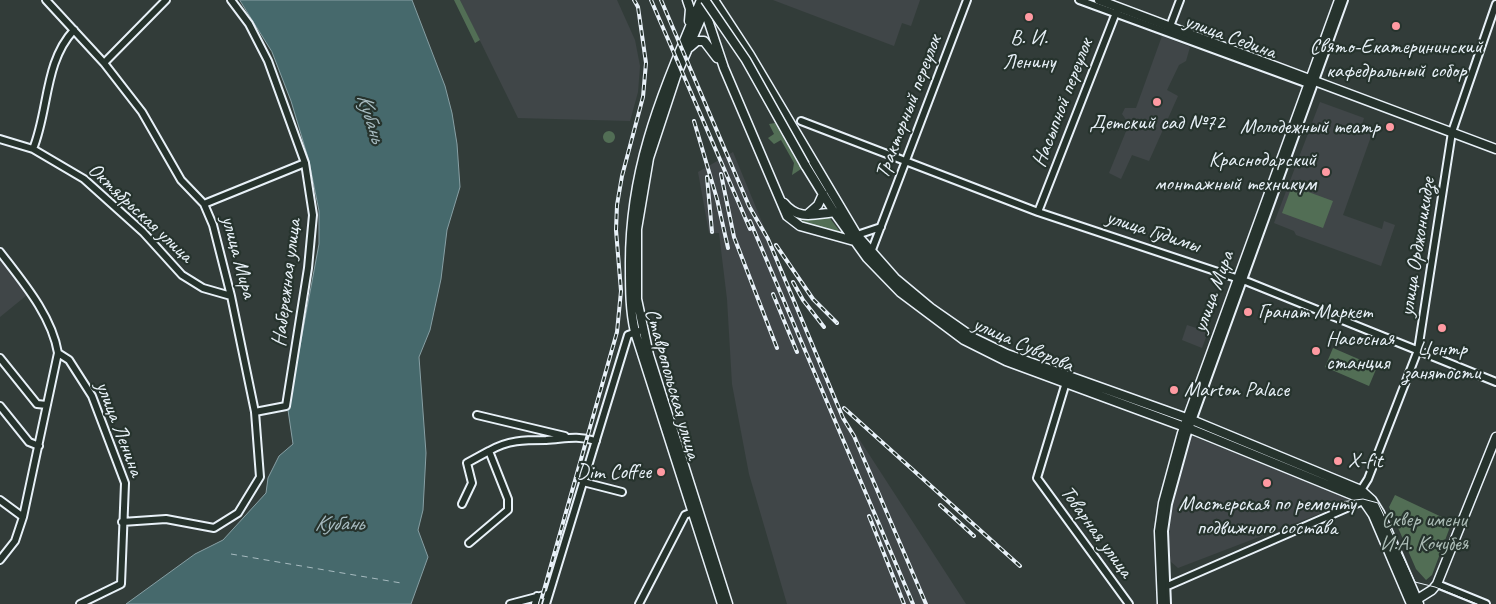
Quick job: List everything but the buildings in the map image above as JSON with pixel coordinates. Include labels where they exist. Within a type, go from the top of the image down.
[{"type":"main road","points":[[686,35],[690,9],[687,0]]},
{"type":"main road","name":"Ставропольская улица","points":[[701,0],[653,121],[634,193],[630,250],[630,300],[696,511],[728,604]]},
{"type":"main road","name":"улица Суворова","points":[[714,0],[750,55],[809,163],[823,194],[838,212]]},
{"type":"main road","name":"улица Седина","points":[[1099,0],[1117,10],[1169,30],[1452,132]]},
{"type":"main road","name":"улица Мира","points":[[1162,604],[1163,588],[1159,531],[1163,503],[1188,423],[1339,0]]},
{"type":"main road","points":[[706,3],[724,68],[787,216],[795,224],[856,238]]},
{"type":"main road","name":"Ставропольская улица","points":[[639,331],[636,283],[639,209],[654,139],[706,3]]},
{"type":"main road","name":"улица Суворова","points":[[706,3],[746,60],[838,212],[856,238],[869,255],[913,294],[974,338],[1007,354],[1067,380],[1188,423],[1361,490],[1372,500],[1380,513],[1413,603]]},
{"type":"main road","points":[[686,53],[694,42],[704,41],[724,68]]},
{"type":"main road","points":[[1452,132],[1496,148]]},
{"type":"main road","points":[[776,191],[796,214],[838,212]]},
{"type":"main road","points":[[807,214],[818,205],[823,194]]},
{"type":"main road","points":[[795,224],[794,218],[796,214]]},
{"type":"main road","name":"улица Суворова","points":[[1188,423],[1356,496],[1363,501]]},
{"type":"main road","points":[[1363,501],[1373,515],[1413,603],[1437,584],[1495,441]]},
{"type":"main road","name":"Ставропольская улица","points":[[696,511],[722,604]]},
{"type":"street","name":"улица Мира","points":[[46,0],[104,63],[142,112],[181,180],[204,204],[213,225],[231,296],[255,412],[260,477],[238,513],[214,528],[166,519],[122,522]]},
{"type":"street","name":"Набережная улица","points":[[231,0],[248,24],[268,60],[305,164],[313,215],[308,268],[286,406],[255,412]]},
{"type":"street","name":"Тракторный переулок","points":[[869,255],[967,0]]},
{"type":"street","name":"улица Седина","points":[[1079,0],[1117,10]]},
{"type":"street","points":[[1169,30],[1180,0]]},
{"type":"street","name":"улица Мира","points":[[1311,82],[1344,0]]},
{"type":"street","points":[[104,63],[164,1]]},
{"type":"street","name":"улица Орджоникидзе","points":[[1361,490],[1368,478],[1418,350],[1452,132],[1496,4]]},
{"type":"street","name":"Насыпной переулок","points":[[1038,212],[1117,10]]},
{"type":"street","points":[[33,149],[39,135],[55,60],[64,41],[74,30]]},
{"type":"street","name":"улица Гудимы","points":[[801,121],[1038,212],[1240,279],[1495,382]]},
{"type":"street","name":"Октябрьская улица","points":[[0,139],[33,149],[84,179],[144,232],[182,275],[203,288],[231,296]]},
{"type":"street","points":[[204,204],[305,164]]},
{"type":"street","points":[[856,238],[881,227]]},
{"type":"street","points":[[0,252],[44,315],[55,338],[58,354],[23,517],[15,541],[0,560]]},
{"type":"street","points":[[546,604],[628,335],[639,331]]},
{"type":"street","name":"улица Ленина","points":[[58,354],[69,360],[92,396],[125,483],[121,584],[80,604]]},
{"type":"street","points":[[0,358],[37,404],[47,405]]},
{"type":"street","name":"Товарная улица","points":[[1067,380],[1037,478],[1129,604]]},
{"type":"street","points":[[0,406],[29,442],[39,446]]},
{"type":"street","points":[[477,415],[596,442]]},
{"type":"street","points":[[462,504],[472,483],[467,463],[503,443],[525,439],[547,440],[568,436]]},
{"type":"street","points":[[469,543],[508,510],[508,499],[489,451]]},
{"type":"street","points":[[582,482],[622,492]]},
{"type":"street","points":[[0,500],[23,517]]},
{"type":"street","points":[[1163,588],[1363,501]]},
{"type":"street","points":[[639,604],[685,515],[696,511]]},
{"type":"street","points":[[1437,584],[1486,604]]},
{"type":"street","name":"улица Мира","points":[[1163,588],[1166,604]]},
{"type":"street","points":[[510,604],[548,594]]},
{"type":"street","points":[[536,604],[537,596]]},
{"type":"shaded area","points":[[460,0],[617,0],[635,40],[640,66],[638,92],[630,121],[518,118]]},
{"type":"shaded area","points":[[773,0],[920,0],[911,26],[902,23],[894,46]]},
{"type":"shaded area","name":"Детский сад №72","points":[[1162,36],[1190,47],[1186,61],[1179,65],[1167,90],[1178,96],[1149,161],[1132,155],[1121,179],[1109,173],[1129,124],[1122,114],[1125,108],[1136,108]]},
{"type":"shaded area","name":"Краснодарский монтажный техникум","points":[[1320,102],[1364,118],[1362,124],[1374,128],[1343,215],[1382,229],[1384,221],[1395,225],[1381,266],[1296,235],[1294,231],[1274,223]]},
{"type":"shaded area","points":[[733,152],[839,408],[966,604],[787,604],[749,474],[732,384],[727,299],[719,233],[709,233],[698,172]]},
{"type":"shaded area","points":[[0,260],[27,295],[0,317]]},
{"type":"shaded area","points":[[1187,325],[1208,332],[1202,348],[1182,340]]},
{"type":"shaded area","name":"Мастерская по ремонту подвижного состава","points":[[1192,436],[1347,498],[1345,504],[1178,568],[1170,561],[1169,532],[1173,505]]},
{"type":"green space","points":[[454,0],[460,0],[480,40],[475,43]]},
{"type":"green space","points":[[775,123],[801,169],[792,175],[794,163],[781,140],[774,144],[768,138],[774,134],[769,124]]},
{"type":"green space","points":[[611,131],[614,132],[614,142],[607,143],[604,142],[603,135],[604,132]]},
{"type":"green space","points":[[1292,186],[1333,201],[1323,228],[1282,213]]},
{"type":"green space","points":[[829,217],[841,233],[799,221]]},
{"type":"green space","points":[[1333,348],[1377,367],[1369,386],[1325,367]]},
{"type":"green space","name":"Сквер имени И.А. Кочубея","points":[[1395,495],[1448,520],[1450,527],[1432,575],[1426,580],[1416,569],[1389,507]]},
{"type":"water","name":"Кубань","points":[[240,0],[412,0],[445,86],[457,144],[460,187],[447,230],[441,279],[430,330],[419,357],[426,453],[423,510],[418,530],[428,557],[411,604],[126,604],[195,554],[223,540],[266,493],[268,478],[279,456],[293,444],[288,410],[319,244],[319,211],[309,161],[291,101],[272,52]]},
{"type":"ferry route","points":[[231,554],[401,583]]},
{"type":"tram line","points":[[1341,502],[1363,499],[1378,503],[1415,582],[1435,587],[1477,604]]},
{"type":"railway","points":[[540,604],[617,332],[621,291],[616,230],[617,205],[622,176],[643,97],[646,63],[638,7],[634,0]]},
{"type":"railway","points":[[651,0],[750,229]]},
{"type":"railway","points":[[661,0],[749,206],[768,239],[843,418],[854,436],[926,604]]},
{"type":"railway","points":[[694,121],[717,199],[728,248]]},
{"type":"railway","points":[[721,174],[734,237],[777,348]]},
{"type":"railway","points":[[707,177],[712,232]]},
{"type":"railway","points":[[750,221],[913,604]]},
{"type":"railway","points":[[776,245],[813,299],[837,323]]},
{"type":"railway","points":[[793,282],[803,300],[824,327]]},
{"type":"railway","points":[[773,294],[797,352]]},
{"type":"railway","points":[[844,408],[1020,566]]},
{"type":"railway","points":[[940,505],[974,536]]},
{"type":"railway","points":[[869,516],[904,604]]},
{"type":"place","name":"В. И. Ленину","points":[[1029,17]]},
{"type":"place","name":"Свято-Екатерининский кафедральный собор","points":[[1396,26]]},
{"type":"place","name":"Детский сад №72","points":[[1157,102]]},
{"type":"place","name":"Молодежный театр","points":[[1390,127]]},
{"type":"place","name":"Краснодарский монтажный техникум","points":[[1326,172]]},
{"type":"place","name":"Гранат Маркет","points":[[1248,312]]},
{"type":"place","name":"Центр занятости","points":[[1442,328]]},
{"type":"place","name":"Насосная станция","points":[[1316,351]]},
{"type":"place","name":"Marton Palace","points":[[1174,390]]},
{"type":"place","name":"X-fit","points":[[1338,461]]},
{"type":"place","name":"Dim Coffee","points":[[661,472]]},
{"type":"place","name":"Мастерская по ремонту подвижного состава","points":[[1267,483]]}]
